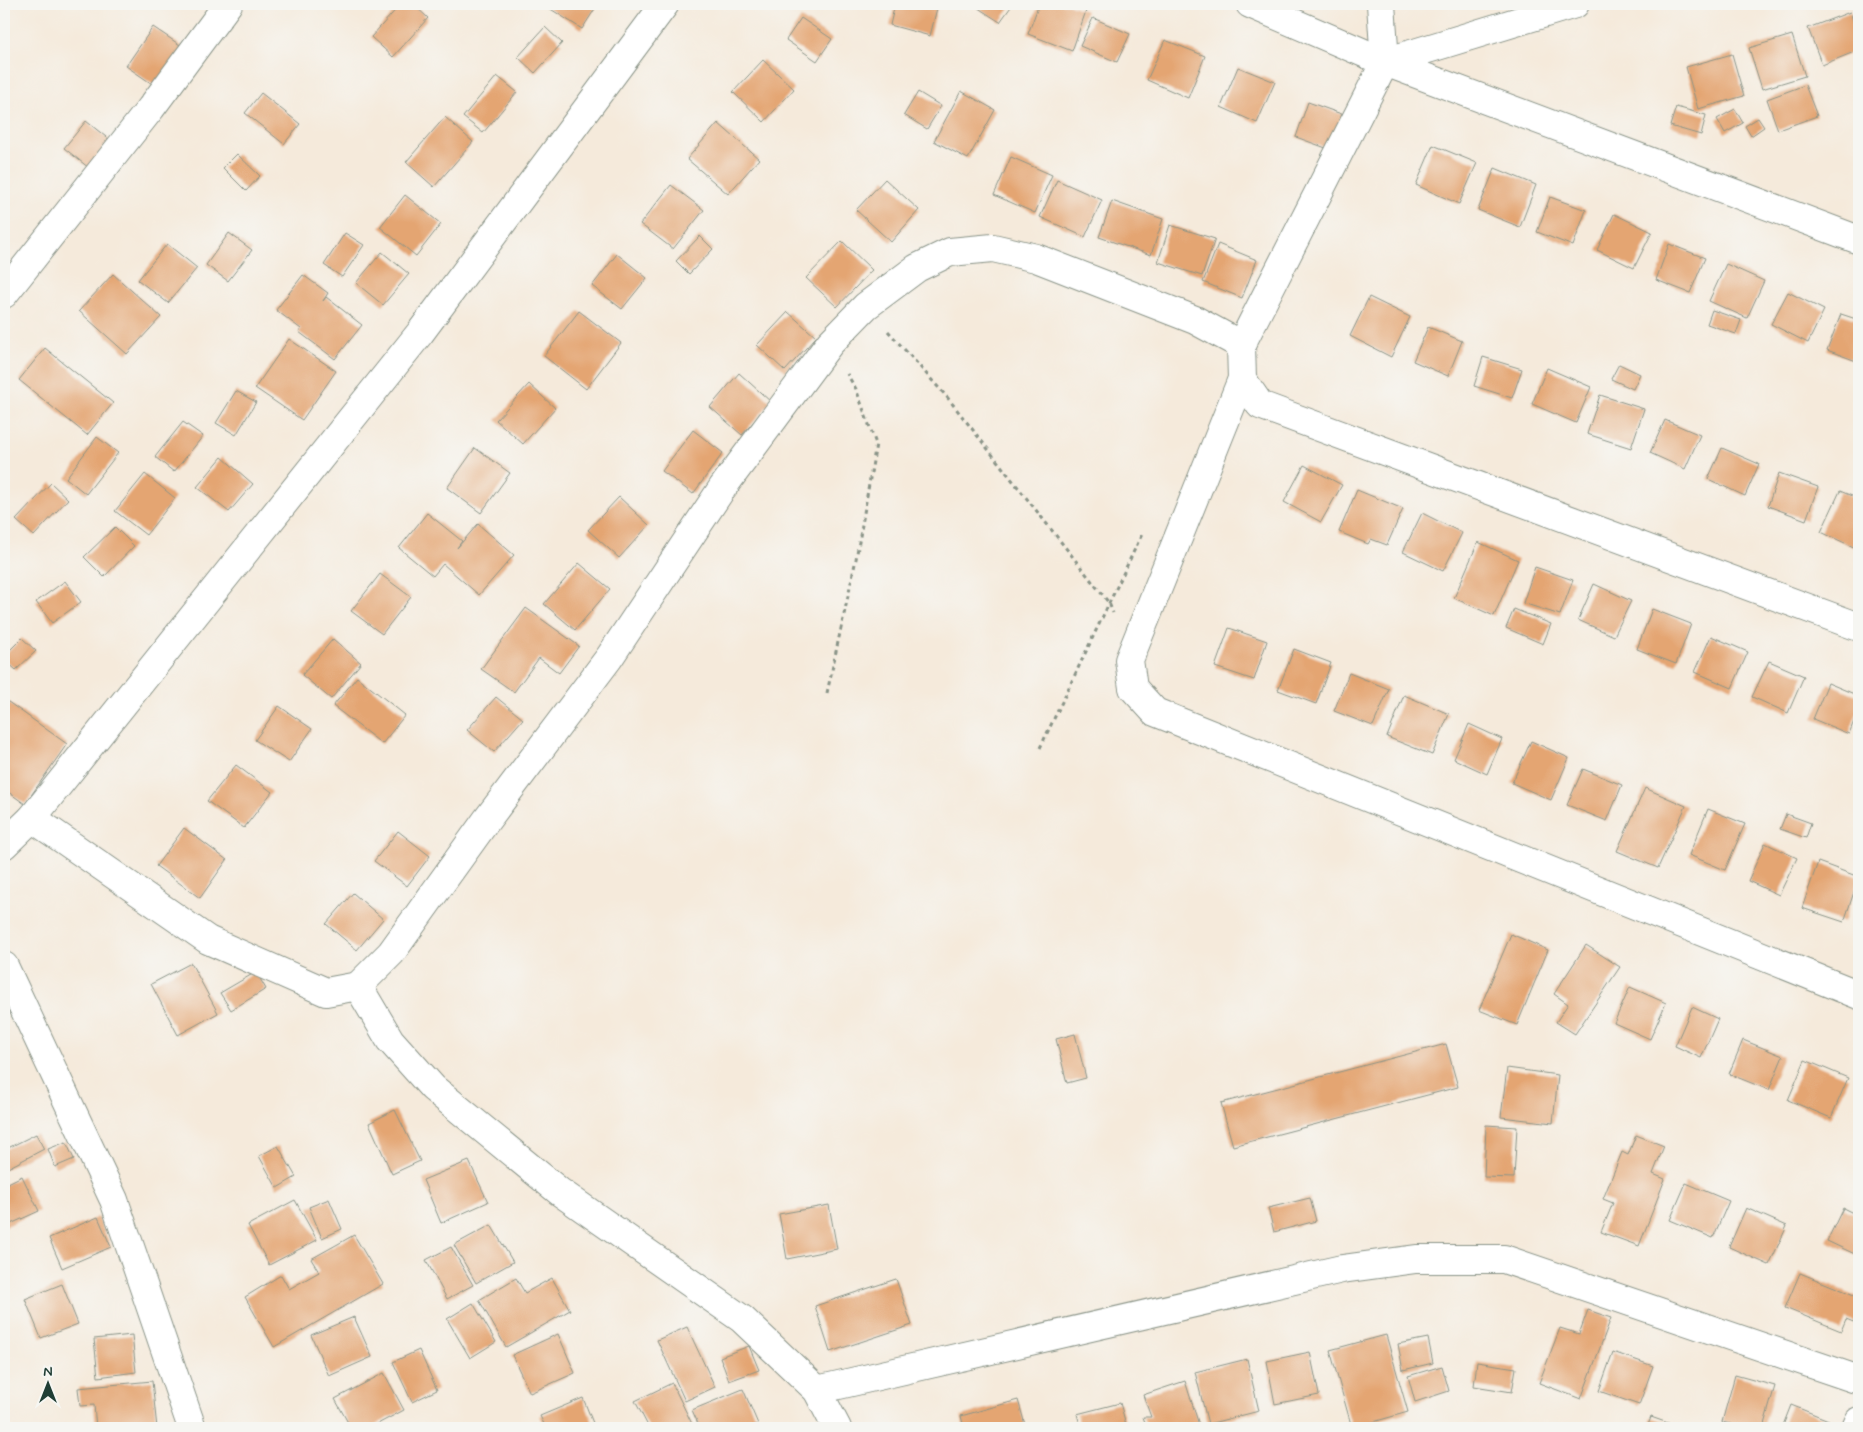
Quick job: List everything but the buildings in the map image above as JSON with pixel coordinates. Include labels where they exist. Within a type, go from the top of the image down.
[{"type":"street","points":[[4,294],[151,108],[228,4]]},
{"type":"street","points":[[4,845],[32,818],[420,333],[665,4]]},
{"type":"street","points":[[1250,4],[1384,62],[1859,240]]},
{"type":"street","points":[[1382,4],[1384,62],[1241,345],[1242,379],[1129,660],[1133,688],[1155,712],[1859,995]]},
{"type":"street","points":[[1384,62],[1575,4]]},
{"type":"street","points":[[32,818],[208,940],[326,992],[358,986],[391,952],[486,821],[609,658],[723,487],[830,343],[866,306],[917,268],[950,252],[992,248],[1036,258],[1186,316],[1241,345]]},
{"type":"street","points":[[1242,379],[1260,406],[1859,627]]},
{"type":"street","points":[[6,974],[114,1200],[192,1428]]},
{"type":"street","points":[[358,986],[390,1040],[432,1088],[560,1192],[742,1319],[818,1390],[838,1428]]},
{"type":"street","points":[[818,1390],[1342,1269],[1416,1258],[1504,1258],[1859,1380]]},
{"type":"street","points":[[1856,1428],[1859,1421]]},
{"type":"path","points":[[866,306],[947,396],[1109,603],[1129,660]]},
{"type":"path","points":[[827,693],[856,559],[876,444],[856,389],[830,343]]}]
